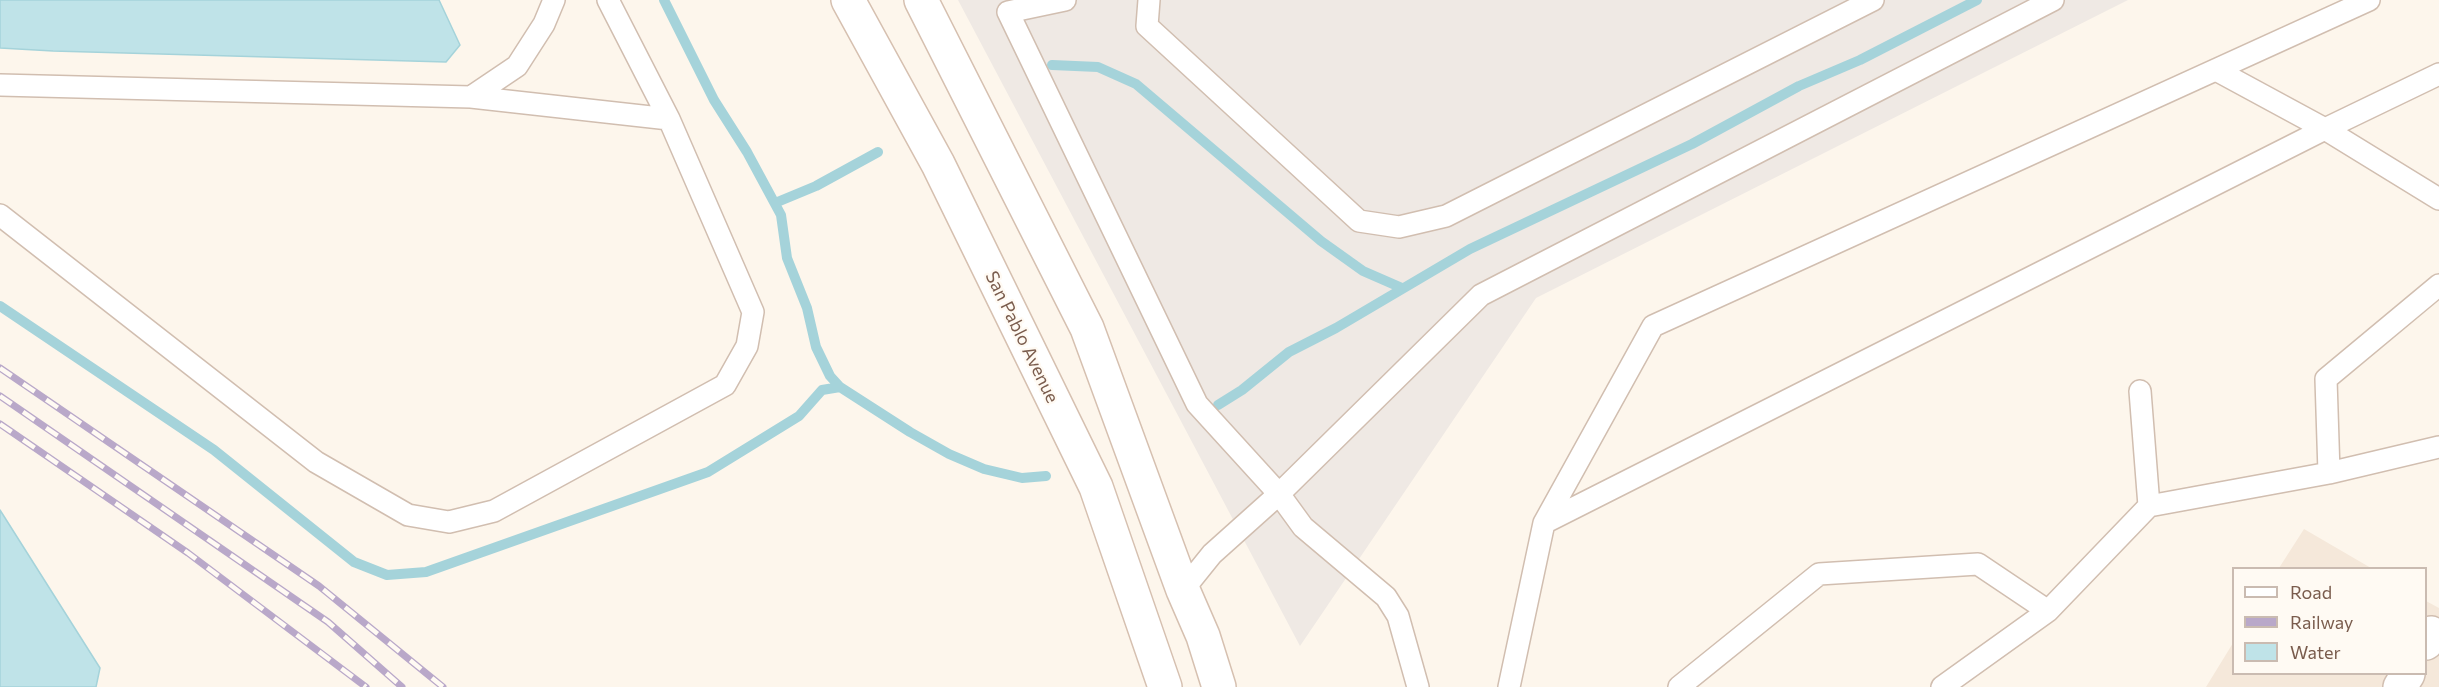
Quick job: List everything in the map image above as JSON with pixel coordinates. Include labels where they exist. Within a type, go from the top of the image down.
[{"type":"main road","name":"San Pablo Avenue","points":[[848,0],[938,164],[1096,487],[1165,687]]},
{"type":"main road","points":[[921,0],[1087,328],[1183,590],[1203,636],[1219,687]]},
{"type":"lane","points":[[471,97],[518,66],[544,24],[554,0]]},
{"type":"lane","points":[[0,215],[316,462],[408,515],[449,522],[494,511],[725,385],[747,346],[753,312],[669,119],[608,0]]},
{"type":"lane","points":[[1065,0],[1008,12],[1197,404],[1280,494],[1303,527],[1386,597],[1398,616],[1418,687]]},
{"type":"lane","points":[[1149,0],[1147,26],[1359,221],[1399,228],[1446,216],[1873,0]]},
{"type":"lane","points":[[1183,590],[1212,554],[1280,494],[1481,295],[2053,0]]},
{"type":"lane","points":[[1509,687],[1544,523],[1653,326],[2369,0]]},
{"type":"lane","points":[[2216,70],[2325,129],[2439,199]]},
{"type":"lane","points":[[1544,523],[2325,129],[2439,74]]},
{"type":"lane","points":[[0,85],[471,97],[669,119]]},
{"type":"lane","points":[[2329,472],[2326,379],[2439,285]]},
{"type":"lane","points":[[2140,391],[2149,507]]},
{"type":"lane","points":[[1942,687],[2048,611],[2149,507],[2329,472],[2439,447]]},
{"type":"lane","points":[[1679,687],[1819,573],[1978,564],[2048,611]]},
{"type":"shaded area","points":[[958,0],[2128,0],[1536,298],[1300,646]]},
{"type":"shaded area","points":[[2304,529],[2369,567],[2280,567]]},
{"type":"shaded area","points":[[2427,602],[2439,608],[2439,687],[2206,687],[2232,645],[2232,675],[2427,675]]},
{"type":"water","points":[[0,0],[439,0],[460,45],[446,62],[0,48]]},
{"type":"water","points":[[0,510],[100,668],[96,687],[0,687]]},
{"type":"waterway","points":[[664,0],[714,100],[747,152],[781,215],[787,258],[807,308],[816,347],[830,376],[840,387],[949,454],[984,469],[1022,478],[1046,476]]},
{"type":"waterway","points":[[1218,405],[1242,390],[1289,352],[1336,328],[1470,249],[1692,144],[1799,86],[1860,60],[1977,0]]},
{"type":"waterway","points":[[1052,65],[1098,67],[1136,84],[1321,241],[1363,271],[1402,288]]},
{"type":"waterway","points":[[775,203],[816,186],[878,152]]},
{"type":"waterway","points":[[0,306],[214,450],[354,562],[387,575],[426,572],[708,472],[799,416],[822,390],[840,387]]},
{"type":"railway","points":[[0,368],[319,586],[443,687]]},
{"type":"railway","points":[[0,396],[328,622],[402,687]]},
{"type":"railway","points":[[0,424],[188,553],[366,687]]}]
